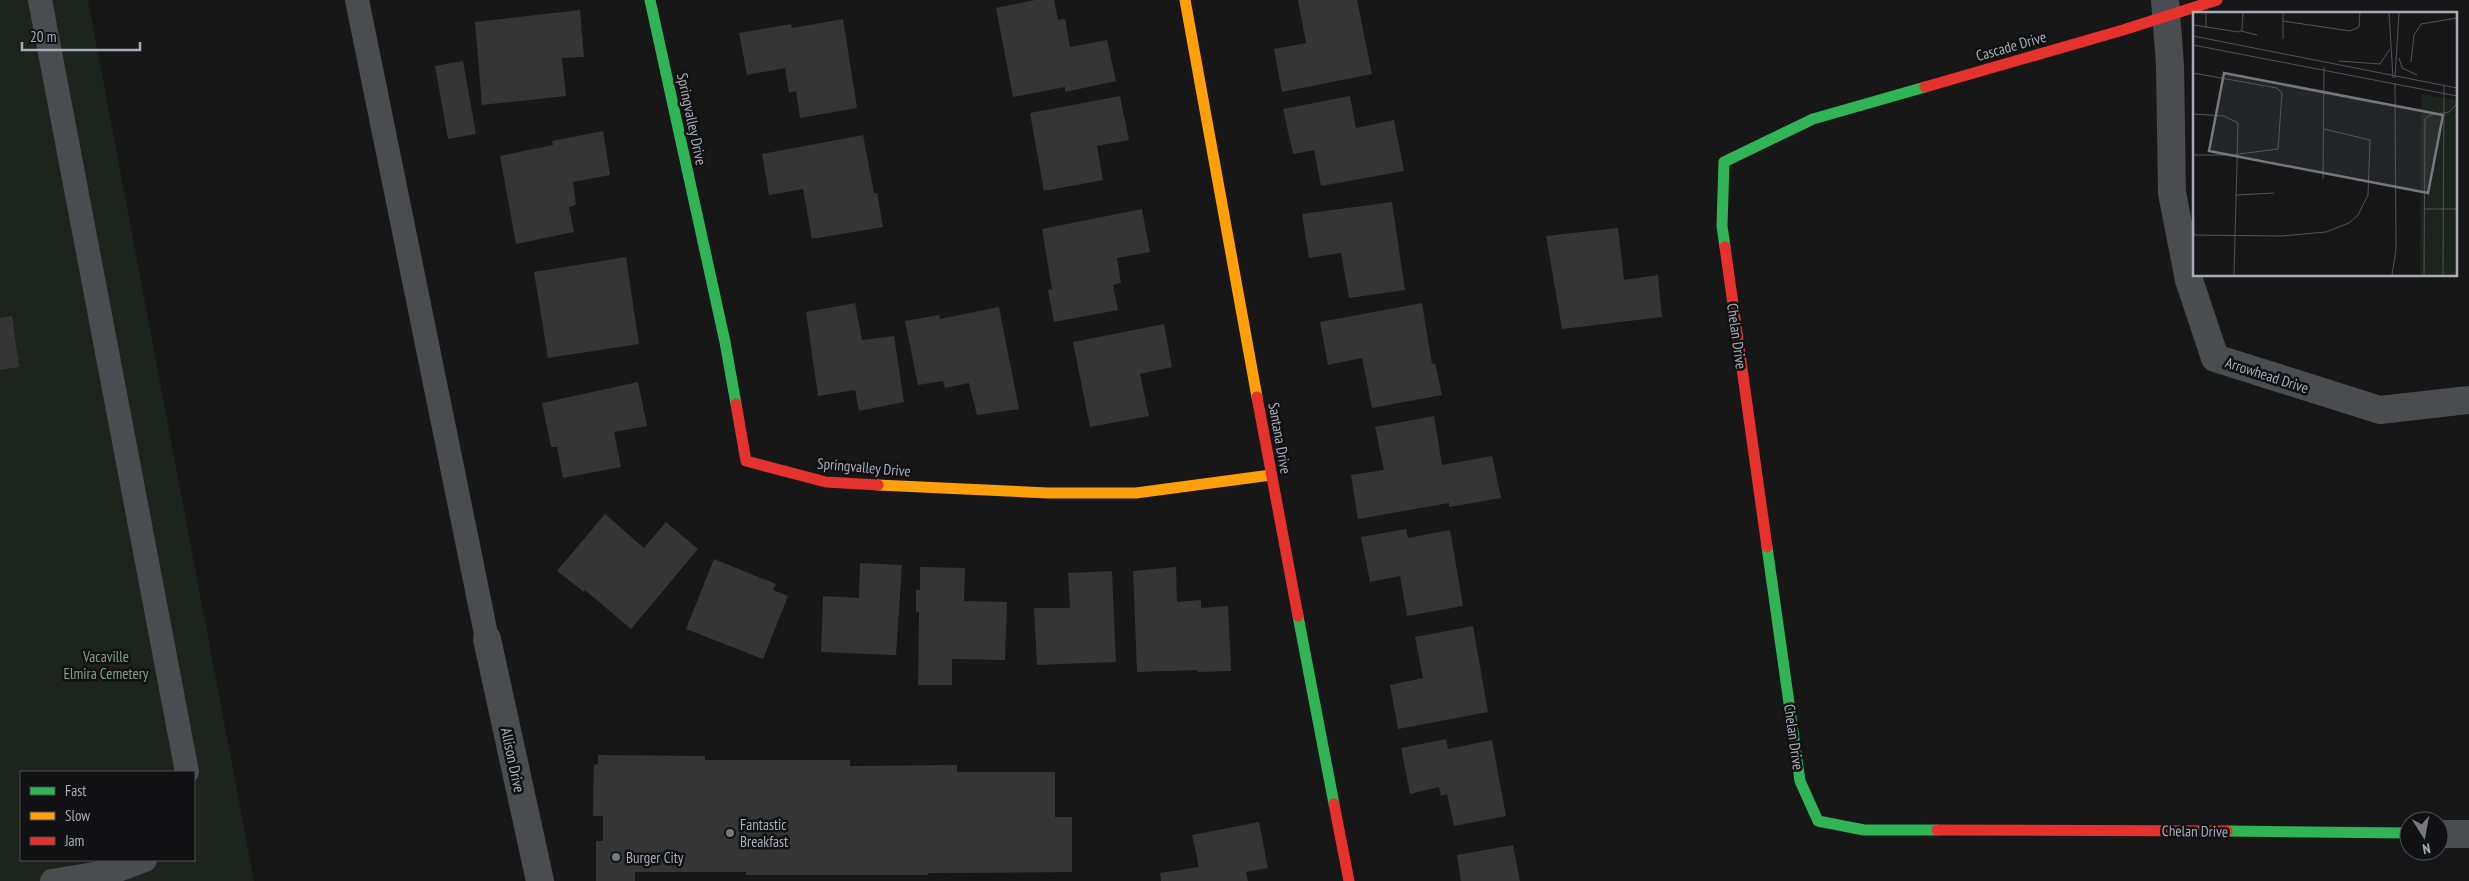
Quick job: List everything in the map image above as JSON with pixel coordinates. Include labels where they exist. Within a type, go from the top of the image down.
[{"type":"street","name":"Springvalley Drive","points":[[650,0],[725,342],[746,461],[826,482],[1048,493],[1136,493],[1271,475]]},
{"type":"street","name":"Santana Drive","points":[[1185,0],[1271,475],[1349,881]]},
{"type":"street","name":"Cascade Drive","points":[[1813,118],[2166,8],[2217,0]]},
{"type":"street","name":"Arrowhead Drive","points":[[2166,8],[2170,65],[2172,193],[2189,280],[2215,358],[2380,410],[2469,400]]},
{"type":"street","name":"Chelan Drive","points":[[1813,118],[1724,162],[1722,226],[1800,781],[1818,821],[1864,830],[2055,829],[2399,833]]},
{"type":"street","name":"Allison Drive","points":[[487,639],[540,881]]},
{"type":"street","points":[[2449,834],[2469,834]]},
{"type":"lane","points":[[40,0],[186,771]]},
{"type":"lane","points":[[357,0],[487,639]]},
{"type":"lane","points":[[52,881],[118,870],[142,861]]},
{"type":"green space","name":"Vacaville Elmira Cemetery","points":[[0,0],[88,0],[254,881],[0,881]]},
{"type":"building","points":[[1035,0],[1054,0],[1058,20],[1065,19],[1070,47],[1107,40],[1116,81],[1065,92],[1065,87],[1013,97],[996,8]]},
{"type":"building","points":[[1298,0],[1357,0],[1372,74],[1282,92],[1274,49],[1306,43]]},
{"type":"building","points":[[580,10],[584,57],[562,58],[566,96],[482,105],[475,22]]},
{"type":"building","points":[[843,19],[857,108],[800,118],[796,91],[789,93],[785,68],[747,75],[739,33],[791,24],[792,28]]},
{"type":"building","points":[[463,61],[476,134],[448,139],[435,66]]},
{"type":"building","points":[[1120,96],[1129,140],[1097,146],[1103,180],[1044,191],[1030,113]]},
{"type":"building","points":[[1350,96],[1356,128],[1394,120],[1404,171],[1321,186],[1314,150],[1293,154],[1283,109]]},
{"type":"building","points":[[603,131],[610,175],[573,182],[576,205],[569,207],[574,232],[516,244],[500,156],[553,145],[552,141]]},
{"type":"building","points":[[863,135],[874,193],[877,193],[883,227],[812,239],[803,189],[769,195],[762,154]]},
{"type":"building","points":[[1392,202],[1405,290],[1349,298],[1341,253],[1309,258],[1302,214]]},
{"type":"building","points":[[1142,209],[1150,252],[1117,258],[1121,283],[1113,285],[1118,310],[1054,322],[1048,290],[1052,289],[1042,229]]},
{"type":"building","points":[[1618,228],[1624,280],[1658,275],[1662,317],[1562,329],[1546,236]]},
{"type":"building","points":[[626,257],[639,344],[548,358],[534,272]]},
{"type":"building","points":[[855,303],[862,340],[894,336],[904,402],[859,411],[855,390],[818,396],[806,312]]},
{"type":"building","points":[[1422,303],[1432,364],[1435,363],[1442,395],[1372,408],[1362,358],[1328,365],[1320,322]]},
{"type":"building","points":[[999,307],[1019,409],[977,415],[969,383],[945,388],[943,381],[918,385],[905,321],[939,315],[940,319]]},
{"type":"building","points":[[12,316],[19,367],[0,370],[0,318]]},
{"type":"building","points":[[1164,324],[1172,367],[1140,374],[1149,416],[1090,427],[1073,342]]},
{"type":"building","points":[[638,382],[647,426],[614,432],[621,467],[563,478],[557,447],[551,447],[542,403]]},
{"type":"building","points":[[1434,416],[1442,465],[1492,456],[1501,498],[1449,507],[1449,503],[1358,519],[1351,475],[1384,470],[1375,427]]},
{"type":"building","points":[[605,514],[644,548],[666,522],[698,549],[631,629],[585,590],[584,592],[557,571]]},
{"type":"building","points":[[1406,529],[1408,538],[1450,530],[1463,606],[1407,616],[1400,576],[1370,582],[1361,537]]},
{"type":"building","points":[[714,559],[776,584],[773,590],[788,596],[763,659],[686,629]]},
{"type":"building","points":[[860,563],[902,565],[896,655],[821,652],[823,596],[859,598]]},
{"type":"building","points":[[920,567],[965,568],[964,601],[1007,602],[1005,660],[952,659],[952,685],[918,685],[919,612],[916,612],[916,590],[920,590]]},
{"type":"building","points":[[1176,567],[1177,602],[1201,600],[1201,608],[1228,606],[1231,671],[1137,672],[1133,571]]},
{"type":"building","points":[[1112,571],[1116,662],[1037,665],[1034,608],[1070,608],[1068,573]]},
{"type":"building","points":[[1473,626],[1488,712],[1398,729],[1390,685],[1423,678],[1415,637]]},
{"type":"building","points":[[1446,739],[1448,749],[1492,740],[1506,816],[1454,826],[1447,794],[1441,796],[1439,787],[1410,794],[1401,748]]},
{"type":"building","points":[[598,755],[705,756],[705,760],[850,760],[850,766],[957,765],[957,772],[1055,772],[1055,817],[1072,817],[1072,872],[928,873],[928,875],[746,875],[746,872],[635,872],[635,881],[596,881],[596,841],[603,841],[603,816],[593,816],[594,765],[598,764]]},
{"type":"building","points":[[1259,822],[1268,868],[1246,872],[1248,881],[1161,881],[1160,873],[1199,867],[1192,835]]},
{"type":"building","points":[[1513,845],[1520,881],[1461,881],[1457,855]]},
{"type":"traffic: fast","points":[[650,0],[725,342],[736,404]]},
{"type":"traffic: fast","points":[[1725,247],[1722,226],[1724,162],[1813,119],[1925,87]]},
{"type":"traffic: fast","points":[[1767,547],[1800,781],[1818,821],[1864,830],[1937,830]]},
{"type":"traffic: fast","points":[[1298,616],[1334,804]]},
{"type":"traffic: fast","points":[[2227,831],[2399,833]]},
{"type":"traffic: slow","points":[[1185,0],[1257,397]]},
{"type":"traffic: slow","points":[[878,485],[1048,493],[1136,493],[1271,475]]},
{"type":"traffic: jam","points":[[1925,87],[2123,30],[2217,0]]},
{"type":"traffic: jam","points":[[1725,247],[1767,547]]},
{"type":"traffic: jam","points":[[1257,397],[1298,616]]},
{"type":"traffic: jam","points":[[736,404],[746,461],[826,482],[878,485]]},
{"type":"traffic: jam","points":[[1334,804],[1349,881]]},
{"type":"traffic: jam","points":[[1937,830],[2227,831]]},
{"type":"place","name":"Fantastic Breakfast","points":[[730,833]]},
{"type":"place","name":"Burger City","points":[[616,857]]}]
